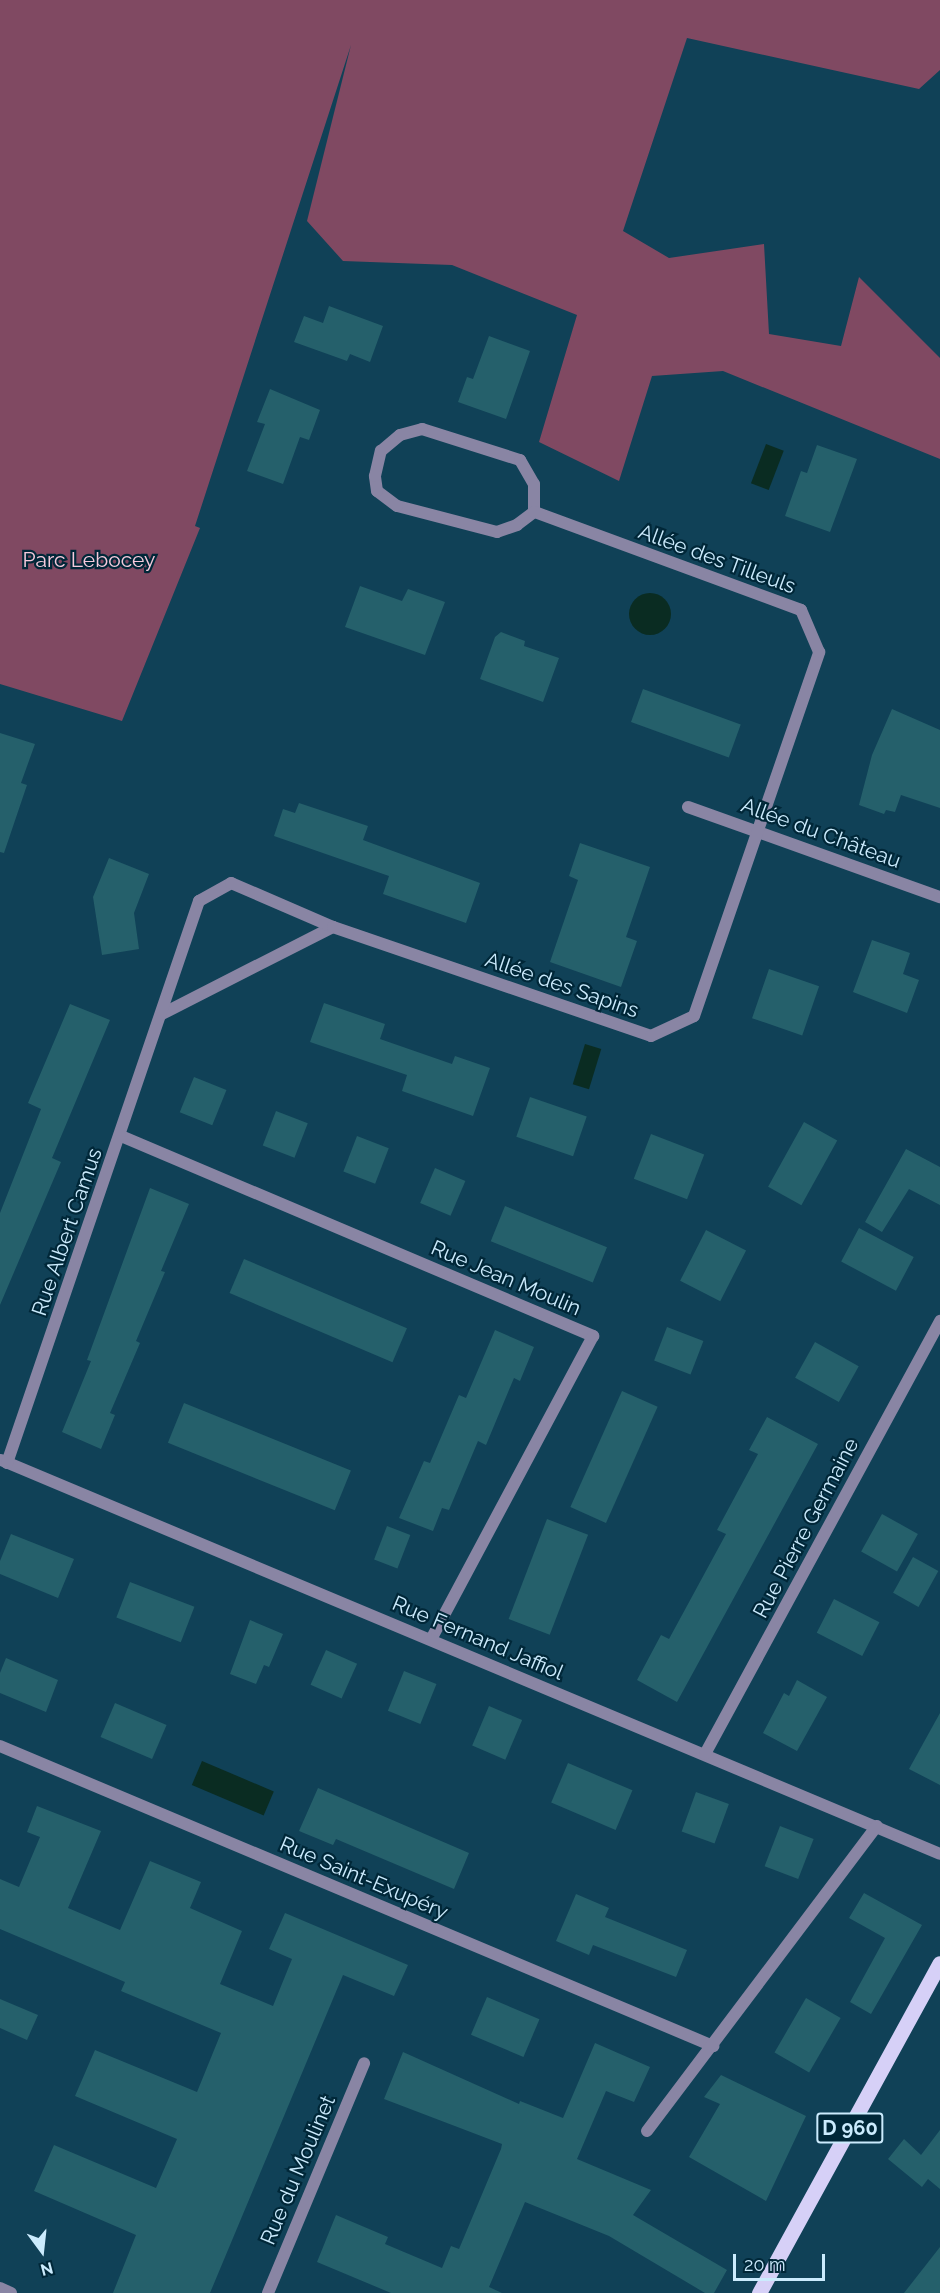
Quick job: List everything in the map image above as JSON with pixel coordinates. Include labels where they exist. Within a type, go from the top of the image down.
[{"type":"main road","name":"D 960","points":[[759,2293],[940,1963]]},
{"type":"street","points":[[422,429],[520,460],[534,484],[534,512],[517,525],[497,532],[397,506],[377,491],[375,476],[381,451],[400,435],[422,429]]},
{"type":"street","name":"Allée des Tilleuls","points":[[534,512],[801,610],[819,652],[758,832]]},
{"type":"street","name":"Allée du Château","points":[[688,807],[940,897]]},
{"type":"street","name":"Allée des Sapins","points":[[162,1014],[199,901],[231,883],[333,927],[651,1036],[694,1016],[758,832]]},
{"type":"street","points":[[162,1014],[333,927]]},
{"type":"street","name":"Rue Albert Camus","points":[[3,1461],[121,1136],[162,1014]]},
{"type":"street","name":"Rue Jean Moulin","points":[[121,1136],[593,1336],[431,1640]]},
{"type":"street","name":"Rue Pierre Germaine","points":[[705,1754],[940,1321]]},
{"type":"street","name":"Rue Fernand Jaffiol","points":[[3,1461],[940,1854]]},
{"type":"street","name":"Rue Saint-Exupéry","points":[[0,1746],[713,2046]]},
{"type":"street","points":[[647,2131],[877,1826]]},
{"type":"street","name":"Rue du Moulinet","points":[[268,2293],[364,2063]]},
{"type":"street","points":[[0,2288],[11,2293]]},
{"type":"green space","name":"Parc Lebocey","points":[[0,0],[940,0],[940,70],[919,89],[687,38],[623,231],[669,258],[764,244],[769,334],[841,346],[859,277],[940,358],[940,459],[723,371],[652,376],[619,481],[539,442],[577,315],[452,265],[343,261],[307,221],[351,45],[195,526],[200,528],[122,721],[0,684]]},
{"type":"shaded area","points":[[766,444],[784,451],[769,490],[751,483]]},
{"type":"shaded area","points":[[650,593],[665,599],[671,614],[665,629],[650,635],[635,629],[629,614],[635,599]]},
{"type":"shaded area","points":[[585,1044],[601,1049],[589,1089],[573,1084]]},
{"type":"shaded area","points":[[202,1761],[274,1791],[264,1815],[192,1785]]},
{"type":"building","points":[[329,306],[383,326],[370,362],[350,354],[347,361],[294,342],[304,316],[323,323]]},
{"type":"building","points":[[489,336],[530,351],[506,419],[458,402],[467,377],[473,379]]},
{"type":"building","points":[[270,389],[320,410],[309,440],[300,437],[283,484],[247,471],[265,424],[257,422]]},
{"type":"building","points":[[817,445],[857,459],[830,532],[785,516],[801,471],[807,473]]},
{"type":"building","points":[[360,586],[402,601],[408,589],[445,602],[425,655],[345,627]]},
{"type":"building","points":[[501,632],[525,641],[524,646],[559,658],[543,702],[480,679],[495,637]]},
{"type":"building","points":[[643,689],[741,725],[729,757],[631,722]]},
{"type":"building","points":[[892,709],[940,730],[940,808],[901,795],[895,812],[886,810],[884,814],[859,805],[872,755]]},
{"type":"building","points":[[0,733],[35,744],[21,783],[27,785],[4,853],[0,852]]},
{"type":"building","points":[[299,803],[368,826],[363,840],[480,883],[466,923],[383,894],[389,876],[274,836],[283,809],[295,813]]},
{"type":"building","points":[[580,843],[650,867],[626,937],[637,941],[621,987],[550,962],[578,880],[569,876]]},
{"type":"building","points":[[109,858],[149,874],[134,913],[139,949],[102,955],[93,897]]},
{"type":"building","points":[[872,940],[910,953],[903,974],[919,980],[907,1013],[853,992]]},
{"type":"building","points":[[769,969],[819,986],[802,1035],[752,1018]]},
{"type":"building","points":[[324,1003],[385,1024],[380,1039],[452,1064],[455,1056],[490,1068],[473,1116],[402,1091],[407,1075],[310,1042]]},
{"type":"building","points":[[70,1004],[110,1020],[52,1158],[61,1162],[0,1305],[0,1213],[41,1109],[28,1103]]},
{"type":"building","points":[[194,1077],[226,1090],[212,1125],[180,1112]]},
{"type":"building","points":[[530,1097],[587,1117],[573,1156],[516,1137]]},
{"type":"building","points":[[276,1111],[308,1123],[294,1158],[263,1146]]},
{"type":"building","points":[[804,1122],[837,1140],[801,1205],[768,1187]]},
{"type":"building","points":[[651,1134],[704,1154],[687,1199],[634,1179]]},
{"type":"building","points":[[357,1136],[389,1148],[375,1184],[343,1171]]},
{"type":"building","points":[[906,1149],[940,1167],[940,1205],[909,1189],[882,1232],[865,1222]]},
{"type":"building","points":[[435,1168],[465,1181],[451,1216],[420,1203]]},
{"type":"building","points":[[150,1188],[189,1204],[161,1271],[165,1272],[136,1341],[140,1343],[110,1413],[115,1415],[101,1449],[62,1432],[91,1361],[87,1360]]},
{"type":"building","points":[[505,1206],[607,1247],[593,1282],[491,1241]]},
{"type":"building","points":[[859,1228],[914,1257],[896,1291],[841,1262]]},
{"type":"building","points":[[706,1230],[746,1250],[720,1301],[680,1281]]},
{"type":"building","points":[[244,1259],[407,1328],[392,1362],[230,1293]]},
{"type":"building","points":[[667,1327],[703,1341],[691,1375],[654,1361]]},
{"type":"building","points":[[495,1330],[534,1347],[520,1381],[514,1378],[486,1445],[478,1441],[449,1510],[442,1508],[433,1531],[399,1518],[424,1461],[430,1463],[459,1395],[466,1398]]},
{"type":"building","points":[[815,1342],[859,1366],[839,1402],[795,1378]]},
{"type":"building","points":[[622,1391],[658,1407],[606,1523],[570,1507]]},
{"type":"building","points":[[184,1403],[351,1470],[335,1510],[168,1443]]},
{"type":"building","points":[[767,1417],[818,1444],[677,1702],[637,1680],[661,1635],[669,1639],[726,1534],[717,1530],[758,1454],[749,1450]]},
{"type":"building","points":[[882,1514],[918,1534],[897,1571],[861,1552]]},
{"type":"building","points":[[547,1519],[588,1535],[550,1635],[509,1619]]},
{"type":"building","points":[[387,1526],[410,1535],[397,1569],[374,1560]]},
{"type":"building","points":[[11,1534],[74,1559],[58,1598],[0,1574],[0,1561]]},
{"type":"building","points":[[913,1557],[938,1571],[918,1607],[893,1593]]},
{"type":"building","points":[[130,1582],[194,1607],[181,1642],[116,1617]]},
{"type":"building","points":[[834,1599],[879,1622],[862,1656],[817,1633]]},
{"type":"building","points":[[250,1620],[283,1634],[269,1667],[264,1665],[256,1684],[230,1674]]},
{"type":"building","points":[[326,1650],[357,1664],[342,1699],[311,1685]]},
{"type":"building","points":[[6,1658],[58,1680],[46,1712],[0,1693],[0,1673]]},
{"type":"building","points":[[404,1671],[436,1684],[420,1724],[388,1711]]},
{"type":"building","points":[[797,1680],[827,1697],[797,1751],[763,1733],[784,1693],[789,1696]]},
{"type":"building","points":[[115,1703],[167,1725],[152,1759],[101,1737]]},
{"type":"building","points":[[489,1706],[522,1720],[505,1760],[472,1746]]},
{"type":"building","points":[[940,1713],[940,1785],[909,1769]]},
{"type":"building","points":[[568,1763],[632,1790],[616,1830],[551,1803]]},
{"type":"building","points":[[318,1788],[469,1853],[454,1889],[336,1839],[333,1845],[299,1831]]},
{"type":"building","points":[[696,1792],[729,1804],[715,1843],[682,1831]]},
{"type":"building","points":[[37,1806],[101,1831],[68,1908],[120,1930],[150,1861],[201,1882],[190,1908],[242,1931],[220,1984],[273,2006],[292,1959],[269,1949],[285,1913],[408,1965],[394,1996],[343,1975],[210,2293],[113,2293],[136,2235],[34,2191],[54,2145],[156,2188],[177,2139],[75,2096],[95,2050],[197,2092],[221,2033],[121,1991],[125,1982],[0,1929],[0,1879],[19,1887],[40,1837],[27,1832]]},
{"type":"building","points":[[780,1826],[814,1839],[798,1879],[765,1866]]},
{"type":"building","points":[[864,1893],[922,1925],[871,2014],[850,2002],[885,1938],[849,1918]]},
{"type":"building","points":[[576,1894],[609,1908],[605,1917],[687,1950],[676,1977],[593,1945],[589,1955],[556,1941]]},
{"type":"building","points":[[487,1997],[539,2019],[523,2057],[471,2035]]},
{"type":"building","points":[[806,1998],[841,2018],[809,2073],[775,2053]]},
{"type":"building","points":[[0,1999],[38,2015],[27,2040],[0,2028]]},
{"type":"building","points":[[595,2043],[650,2067],[634,2102],[606,2091],[577,2159],[651,2190],[633,2215],[727,2270],[714,2293],[705,2293],[609,2236],[525,2202],[489,2287],[502,2293],[391,2293],[317,2262],[336,2215],[388,2237],[385,2244],[442,2268],[451,2246],[459,2249],[501,2149],[502,2144],[384,2099],[403,2052],[519,2104],[520,2101],[563,2118]]},
{"type":"building","points":[[721,2075],[806,2116],[766,2201],[689,2157],[720,2104],[704,2097]]},
{"type":"building","points":[[940,2130],[940,2189],[928,2179],[922,2187],[888,2159],[904,2139],[921,2155]]},
{"type":"building","points":[[940,2247],[940,2293],[904,2293]]}]
